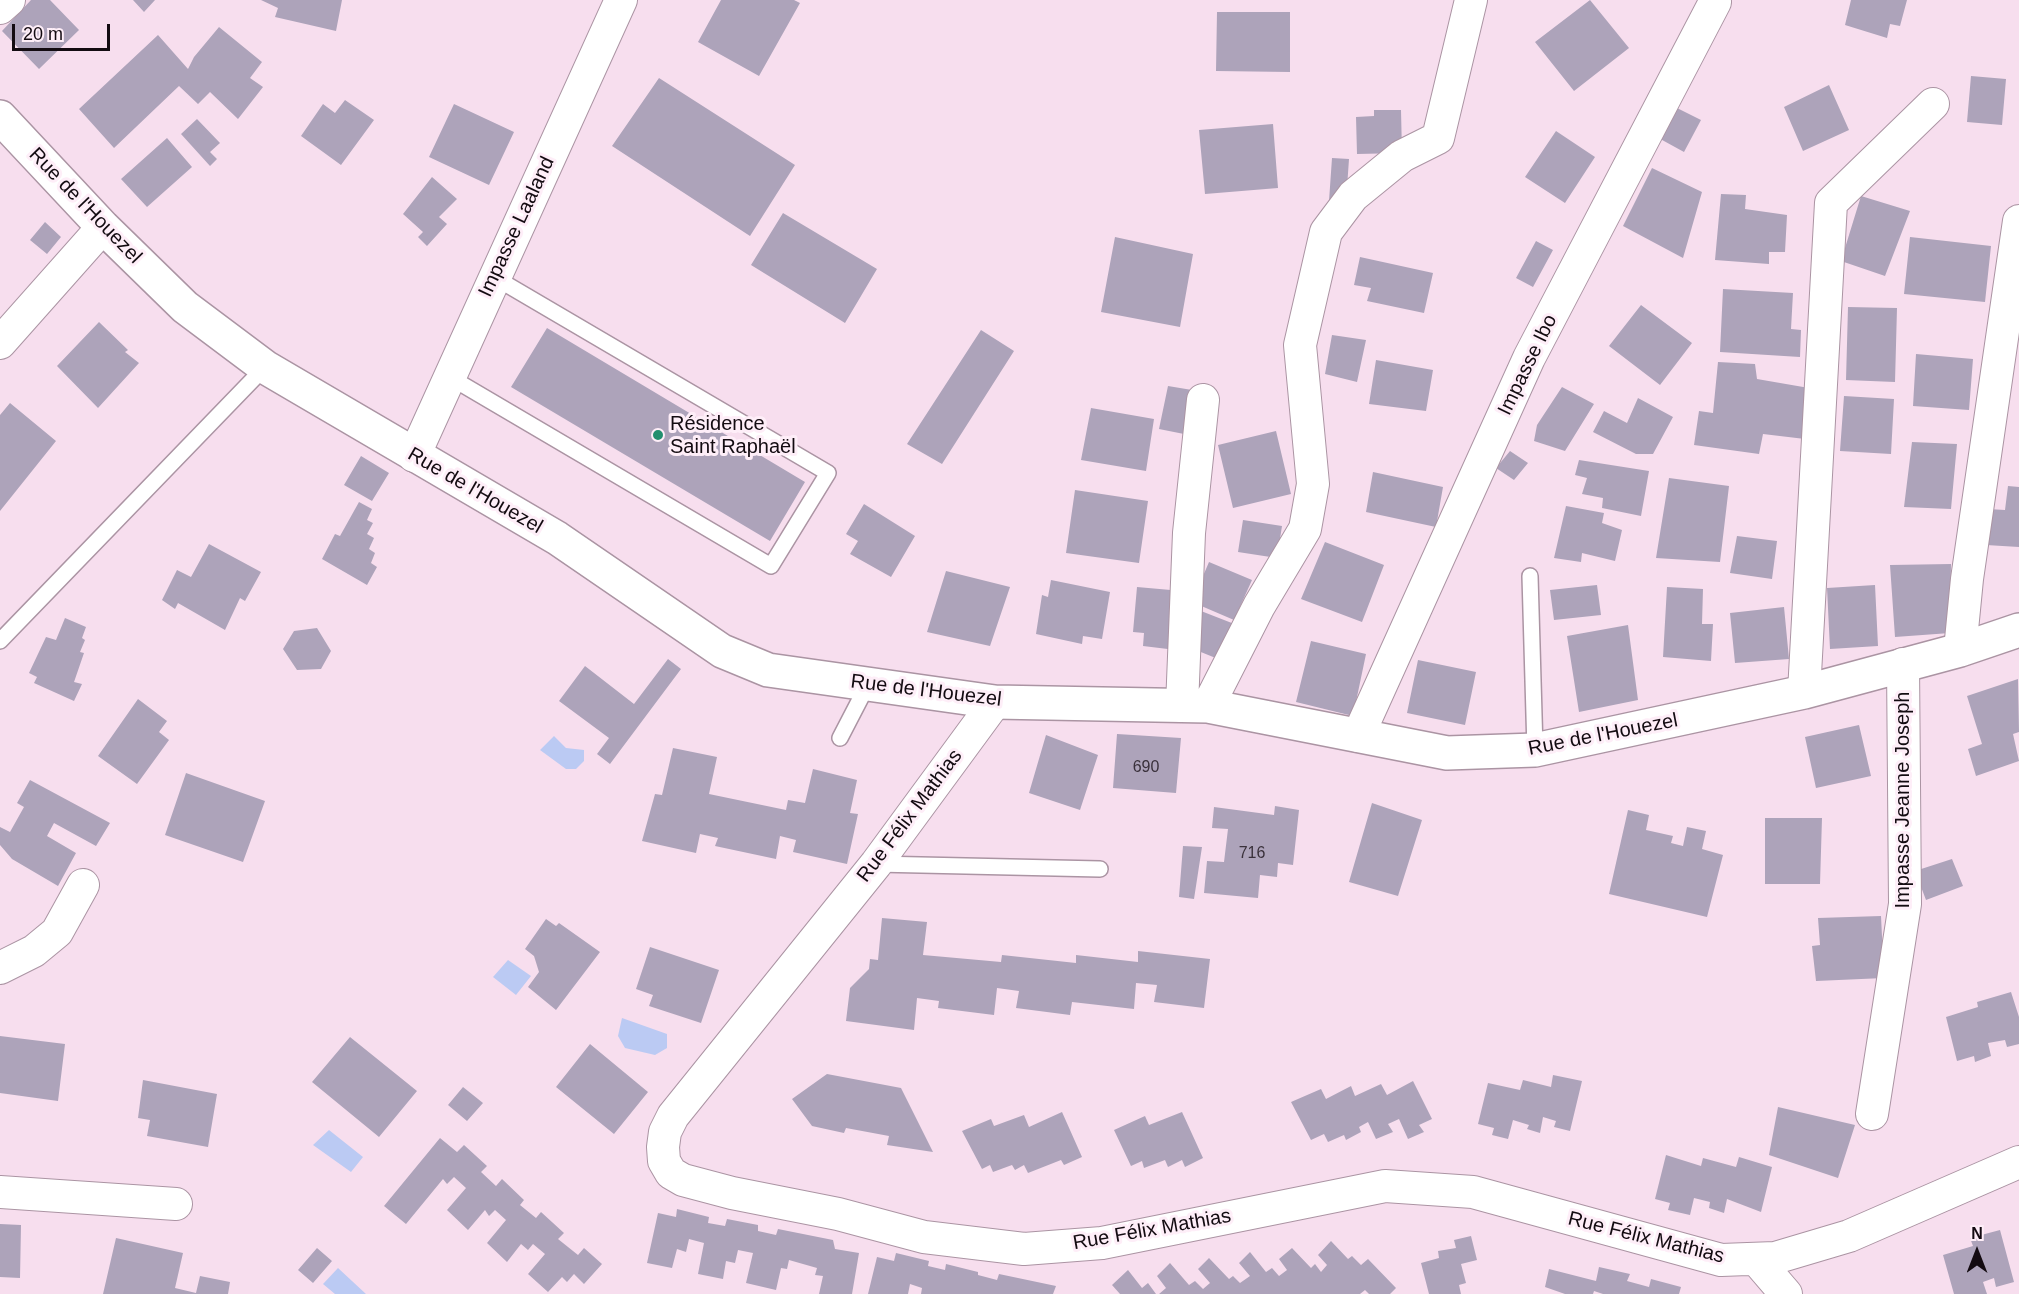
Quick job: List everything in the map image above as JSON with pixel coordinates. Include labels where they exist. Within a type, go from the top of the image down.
[{"type":"street","points":[[0,8],[9,0]]},
{"type":"street","name":"Impasse Laaland","points":[[414,456],[448,376],[621,0]]},
{"type":"street","points":[[1195,706],[1305,529],[1313,484],[1300,345],[1326,231],[1353,196],[1402,156],[1438,138],[1471,0]]},
{"type":"street","name":"Impasse Ibo","points":[[1358,736],[1529,358],[1715,2]]},
{"type":"street","points":[[1804,692],[1831,203],[1933,104]]},
{"type":"street","name":"Rue de l'Houezel","points":[[0,117],[103,227],[185,307],[265,367],[557,538],[722,651],[768,670],[995,702],[1195,706],[1447,753],[1535,750],[1804,692],[1960,650],[2019,630]]},
{"type":"street","points":[[1960,650],[1967,579],[2019,221]]},
{"type":"street","points":[[0,343],[103,227]]},
{"type":"street","points":[[1195,706],[1189,533],[1203,400]]},
{"type":"street","name":"Impasse Jeanne Joseph","points":[[1872,1114],[1905,904],[1903,664]]},
{"type":"street","name":"Rue Félix Mathias","points":[[995,702],[876,864],[673,1116],[665,1132],[664,1161],[671,1173],[683,1180],[732,1193],[838,1215],[924,1237],[1024,1249],[1102,1243],[1385,1186],[1473,1192],[1721,1260],[1775,1258],[1849,1236],[2019,1162]]},
{"type":"street","points":[[0,968],[34,951],[57,932],[83,885]]},
{"type":"street","points":[[0,1192],[176,1204]]},
{"type":"street","points":[[1756,1259],[1786,1294]]},
{"type":"lane","points":[[448,376],[771,566],[828,473],[494,277]]},
{"type":"lane","points":[[0,641],[265,367]]},
{"type":"lane","points":[[1530,576],[1535,750]]},
{"type":"lane","points":[[840,738],[868,684]]},
{"type":"lane","points":[[876,864],[1100,870]]},
{"type":"water","points":[[554,736],[566,748],[584,750],[584,761],[576,769],[566,769],[540,750]]},
{"type":"water","points":[[508,960],[531,976],[516,995],[493,977]]},
{"type":"water","points":[[622,1018],[667,1034],[667,1048],[655,1055],[625,1048],[618,1036]]},
{"type":"water","points":[[329,1130],[363,1157],[351,1172],[313,1145]]},
{"type":"water","points":[[338,1268],[366,1294],[335,1294],[323,1284]]},
{"type":"building","points":[[31,0],[50,0],[79,30],[39,69],[2,31]]},
{"type":"building","points":[[133,0],[155,0],[144,12]]},
{"type":"building","points":[[261,0],[342,0],[336,31],[275,17],[278,8]]},
{"type":"building","points":[[721,0],[794,0],[800,3],[759,76],[698,42]]},
{"type":"building","points":[[1590,0],[1629,48],[1574,91],[1535,42]]},
{"type":"building","points":[[1851,0],[1907,0],[1900,26],[1890,24],[1887,38],[1845,25]]},
{"type":"building","points":[[1217,12],[1290,12],[1290,72],[1216,71]]},
{"type":"building","points":[[219,27],[262,62],[250,78],[263,87],[238,119],[210,92],[198,104],[179,86],[114,148],[79,109],[158,35],[188,69],[194,57]]},
{"type":"building","points":[[1971,76],[2006,79],[2002,125],[1967,122]]},
{"type":"building","points":[[659,78],[795,165],[750,236],[612,146]]},
{"type":"building","points":[[1829,85],[1849,130],[1803,151],[1784,107]]},
{"type":"building","points":[[345,100],[374,120],[341,165],[301,136],[323,104],[335,113]]},
{"type":"building","points":[[454,104],[514,132],[489,185],[429,157]]},
{"type":"building","points":[[1669,104],[1701,120],[1684,152],[1653,135]]},
{"type":"building","points":[[1374,110],[1401,110],[1402,153],[1357,154],[1356,117],[1374,116]]},
{"type":"building","points":[[197,119],[220,143],[210,152],[217,159],[210,166],[181,134]]},
{"type":"building","points":[[1273,124],[1278,188],[1205,194],[1199,130]]},
{"type":"building","points":[[1556,131],[1595,157],[1565,203],[1525,177]]},
{"type":"building","points":[[167,138],[192,167],[147,207],[121,179]]},
{"type":"building","points":[[1332,158],[1349,159],[1346,202],[1329,201]]},
{"type":"building","points":[[1652,168],[1702,192],[1683,258],[1623,226]]},
{"type":"building","points":[[432,177],[457,199],[439,217],[447,224],[427,246],[418,237],[423,232],[403,214]]},
{"type":"building","points":[[1721,194],[1746,195],[1745,209],[1787,215],[1785,252],[1769,252],[1769,264],[1715,260]]},
{"type":"building","points":[[1861,196],[1910,211],[1885,276],[1841,261]]},
{"type":"building","points":[[783,213],[877,269],[845,323],[751,265]]},
{"type":"building","points":[[45,222],[61,237],[47,254],[30,240]]},
{"type":"building","points":[[1115,237],[1193,254],[1180,327],[1101,312]]},
{"type":"building","points":[[1910,237],[1991,246],[1985,302],[1904,294]]},
{"type":"building","points":[[1536,241],[1553,250],[1533,287],[1516,278]]},
{"type":"building","points":[[1360,257],[1433,273],[1424,313],[1367,301],[1371,288],[1354,285]]},
{"type":"building","points":[[1723,289],[1793,293],[1791,329],[1801,330],[1800,357],[1720,352]]},
{"type":"building","points":[[1641,305],[1692,343],[1660,385],[1609,346]]},
{"type":"building","points":[[1848,307],[1897,308],[1895,382],[1846,380]]},
{"type":"building","points":[[99,322],[128,350],[125,352],[139,363],[98,408],[57,366]]},
{"type":"building","name":"Résidence Saint Raphaël","points":[[547,328],[805,482],[770,541],[511,387]]},
{"type":"building","points":[[981,330],[1014,351],[942,464],[907,444]]},
{"type":"building","points":[[1332,335],[1366,340],[1357,382],[1325,374]]},
{"type":"building","points":[[1916,354],[1973,359],[1969,410],[1913,406]]},
{"type":"building","points":[[1376,360],[1433,370],[1426,411],[1369,404]]},
{"type":"building","points":[[1718,362],[1755,364],[1757,379],[1809,388],[1805,439],[1763,434],[1759,454],[1694,445],[1699,411],[1713,413]]},
{"type":"building","points":[[1168,386],[1192,390],[1184,434],[1159,429]]},
{"type":"building","points":[[1562,387],[1594,404],[1565,451],[1534,441],[1537,425]]},
{"type":"building","points":[[1844,396],[1894,399],[1891,454],[1840,451]]},
{"type":"building","points":[[1638,398],[1673,417],[1653,454],[1636,454],[1593,432],[1604,411],[1627,423]]},
{"type":"building","points":[[10,403],[56,441],[0,511],[0,415]]},
{"type":"building","points":[[1091,408],[1154,419],[1146,471],[1081,460]]},
{"type":"building","points":[[1276,431],[1291,494],[1233,508],[1218,445]]},
{"type":"building","points":[[1912,442],[1957,444],[1951,509],[1904,507]]},
{"type":"building","points":[[1510,451],[1528,463],[1514,480],[1496,468]]},
{"type":"building","points":[[361,456],[389,473],[372,501],[344,485]]},
{"type":"building","points":[[1579,460],[1649,471],[1641,516],[1602,508],[1603,498],[1582,494],[1587,478],[1575,475]]},
{"type":"building","points":[[1373,472],[1443,487],[1436,527],[1366,512]]},
{"type":"building","points":[[1669,478],[1729,486],[1720,562],[1656,558]]},
{"type":"building","points":[[2008,486],[2019,487],[2019,547],[1986,545],[1988,509],[2005,510]]},
{"type":"building","points":[[1075,490],[1148,501],[1139,563],[1066,553]]},
{"type":"building","points":[[359,502],[372,509],[367,520],[373,523],[367,534],[374,538],[369,549],[375,553],[371,563],[377,567],[367,585],[322,559],[335,534],[340,536]]},
{"type":"building","points":[[864,504],[915,536],[891,577],[850,554],[858,541],[846,534]]},
{"type":"building","points":[[1566,506],[1604,513],[1602,523],[1622,530],[1615,561],[1582,553],[1581,562],[1554,558]]},
{"type":"building","points":[[1243,520],[1282,526],[1277,558],[1238,552]]},
{"type":"building","points":[[1737,536],[1777,541],[1772,579],[1730,573]]},
{"type":"building","points":[[1325,542],[1384,565],[1362,622],[1301,599]]},
{"type":"building","points":[[209,544],[261,572],[245,601],[240,598],[225,630],[178,603],[175,609],[162,600],[177,570],[191,577]]},
{"type":"building","points":[[1209,562],[1252,580],[1234,620],[1192,602]]},
{"type":"building","points":[[1951,564],[1950,633],[1895,637],[1890,565]]},
{"type":"building","points":[[946,571],[1010,587],[990,646],[927,632]]},
{"type":"building","points":[[1051,580],[1110,592],[1102,639],[1083,636],[1082,644],[1036,634],[1042,595],[1048,597]]},
{"type":"building","points":[[1597,585],[1601,615],[1554,620],[1550,590]]},
{"type":"building","points":[[1875,585],[1878,646],[1830,649],[1827,588]]},
{"type":"building","points":[[1137,587],[1182,591],[1176,650],[1143,646],[1144,633],[1133,632]]},
{"type":"building","points":[[1667,587],[1703,589],[1702,624],[1713,624],[1711,661],[1663,657]]},
{"type":"building","points":[[1784,607],[1789,659],[1735,663],[1730,613]]},
{"type":"building","points":[[1201,611],[1242,627],[1228,663],[1186,646]]},
{"type":"building","points":[[65,618],[86,627],[82,638],[85,640],[80,652],[84,653],[74,682],[82,684],[74,701],[34,683],[37,677],[29,673],[46,637],[56,640]]},
{"type":"building","points":[[1628,625],[1638,700],[1579,712],[1567,636]]},
{"type":"building","points":[[317,628],[331,651],[321,669],[297,670],[283,649],[294,631]]},
{"type":"building","points":[[1311,641],[1366,654],[1353,716],[1296,702]]},
{"type":"building","points":[[668,659],[681,669],[610,764],[597,754],[609,738],[559,701],[585,666],[634,704]]},
{"type":"building","points":[[1418,660],[1476,672],[1465,725],[1407,713]]},
{"type":"building","points":[[2018,679],[2019,732],[2013,734],[2019,761],[1976,776],[1968,749],[1982,744],[1967,696]]},
{"type":"building","points":[[138,699],[167,721],[159,732],[169,740],[137,784],[98,756]]},
{"type":"building","points":[[1859,725],[1871,776],[1816,788],[1805,737]]},
{"type":"building","points":[[1117,734],[1181,738],[1176,793],[1113,788]]},
{"type":"building","points":[[1046,735],[1098,755],[1080,810],[1029,793]]},
{"type":"building","points":[[673,748],[717,757],[709,794],[786,810],[788,800],[805,803],[813,769],[857,780],[850,813],[858,814],[847,864],[793,852],[796,840],[780,836],[776,859],[715,846],[718,838],[700,834],[696,853],[642,841],[655,794],[662,795]]},
{"type":"building","points":[[186,773],[265,801],[243,862],[165,835]]},
{"type":"building","points":[[30,780],[110,823],[96,846],[54,823],[47,836],[76,853],[58,886],[12,859],[0,845],[0,827],[10,832],[24,807],[17,803]]},
{"type":"building","points":[[1372,803],[1422,820],[1398,896],[1349,882]]},
{"type":"building","points":[[1275,806],[1299,810],[1293,865],[1278,863],[1277,877],[1260,875],[1258,898],[1204,893],[1207,861],[1224,862],[1228,829],[1212,828],[1214,807],[1274,815]]},
{"type":"building","points":[[1628,810],[1649,815],[1646,830],[1673,836],[1671,843],[1683,846],[1687,827],[1706,831],[1702,849],[1723,855],[1707,917],[1609,894]]},
{"type":"building","points":[[1765,818],[1822,818],[1820,884],[1765,884]]},
{"type":"building","points":[[1183,846],[1202,847],[1194,899],[1179,897]]},
{"type":"building","points":[[1952,859],[1963,886],[1926,900],[1915,871]]},
{"type":"building","points":[[1881,916],[1884,978],[1816,981],[1812,946],[1820,945],[1818,918]]},
{"type":"building","points":[[882,918],[927,922],[923,955],[1001,962],[1002,955],[1076,963],[1076,955],[1138,962],[1138,951],[1210,959],[1204,1008],[1154,1002],[1157,985],[1136,983],[1134,1009],[1072,1002],[1070,1015],[1016,1008],[1019,991],[997,988],[994,1015],[938,1008],[939,1001],[917,998],[914,1030],[846,1021],[850,988],[869,969],[870,959],[878,960]]},
{"type":"building","points":[[546,919],[556,926],[559,923],[600,952],[556,1010],[528,987],[539,972],[534,956],[525,949]]},
{"type":"building","points":[[650,947],[719,970],[701,1023],[649,1006],[653,995],[636,989]]},
{"type":"building","points":[[2011,992],[2019,1017],[2019,1044],[2007,1047],[2005,1040],[1988,1043],[1991,1056],[1975,1062],[1974,1056],[1957,1061],[1946,1017],[1978,1007],[1977,1002]]},
{"type":"building","points":[[0,1036],[65,1044],[58,1101],[0,1093]]},
{"type":"building","points":[[350,1037],[417,1091],[379,1137],[312,1082]]},
{"type":"building","points":[[590,1044],[648,1092],[614,1134],[556,1087]]},
{"type":"building","points":[[827,1074],[901,1088],[933,1152],[887,1145],[889,1136],[846,1128],[844,1133],[812,1126],[792,1099]]},
{"type":"building","points":[[1553,1075],[1582,1081],[1570,1131],[1554,1127],[1556,1121],[1543,1117],[1540,1133],[1527,1129],[1529,1125],[1513,1120],[1508,1139],[1492,1135],[1494,1128],[1478,1124],[1488,1083],[1520,1090],[1523,1080],[1551,1087]]},
{"type":"building","points":[[143,1080],[217,1094],[208,1147],[147,1136],[150,1120],[138,1118]]},
{"type":"building","points":[[1413,1081],[1432,1119],[1419,1125],[1424,1132],[1408,1139],[1399,1119],[1388,1124],[1393,1132],[1376,1139],[1368,1122],[1359,1127],[1361,1132],[1346,1140],[1344,1135],[1328,1142],[1324,1134],[1311,1140],[1291,1102],[1321,1089],[1326,1099],[1351,1086],[1355,1096],[1381,1084],[1387,1095]]},
{"type":"building","points":[[463,1087],[483,1103],[467,1121],[448,1105]]},
{"type":"building","points":[[1778,1107],[1855,1125],[1838,1178],[1769,1155]]},
{"type":"building","points":[[1062,1112],[1082,1157],[1064,1165],[1061,1160],[1028,1173],[1024,1165],[1015,1170],[1012,1165],[993,1172],[990,1165],[982,1169],[962,1131],[991,1119],[994,1126],[1024,1115],[1029,1127]]},
{"type":"building","points":[[1182,1112],[1203,1158],[1185,1167],[1182,1160],[1168,1167],[1165,1160],[1144,1168],[1142,1161],[1131,1166],[1114,1130],[1145,1116],[1149,1125]]},
{"type":"building","points":[[440,1138],[457,1152],[464,1145],[487,1166],[481,1172],[496,1186],[502,1179],[524,1200],[520,1205],[536,1218],[541,1212],[564,1233],[558,1239],[578,1255],[584,1248],[602,1264],[584,1284],[574,1274],[567,1282],[562,1277],[548,1292],[528,1274],[545,1254],[533,1244],[528,1250],[521,1244],[507,1262],[487,1243],[506,1220],[495,1210],[489,1216],[485,1210],[468,1230],[447,1210],[466,1188],[454,1177],[447,1184],[443,1179],[406,1224],[384,1206]]},
{"type":"building","points":[[1666,1155],[1701,1166],[1703,1158],[1736,1167],[1739,1157],[1772,1167],[1761,1212],[1727,1199],[1724,1213],[1709,1208],[1710,1202],[1694,1198],[1690,1215],[1668,1210],[1670,1203],[1655,1199]]},
{"type":"building","points":[[677,1209],[709,1217],[708,1223],[725,1226],[727,1219],[758,1225],[758,1231],[776,1235],[778,1229],[833,1240],[835,1249],[859,1253],[852,1294],[819,1294],[823,1276],[815,1275],[817,1268],[789,1260],[787,1269],[781,1268],[776,1290],[746,1283],[753,1253],[738,1250],[735,1263],[726,1261],[723,1279],[698,1274],[704,1243],[689,1239],[686,1252],[677,1249],[672,1268],[647,1263],[658,1213],[676,1217]]},
{"type":"building","points":[[0,1224],[21,1225],[20,1278],[0,1277]]},
{"type":"building","points":[[2000,1230],[2014,1282],[1996,1287],[1994,1278],[1983,1282],[1987,1294],[1954,1294],[1943,1255],[1973,1246],[1970,1238]]},
{"type":"building","points":[[1471,1236],[1477,1260],[1461,1264],[1466,1283],[1459,1285],[1461,1294],[1429,1294],[1421,1263],[1439,1258],[1438,1251],[1456,1248],[1454,1240]]},
{"type":"building","points":[[116,1238],[183,1253],[175,1288],[196,1293],[200,1276],[230,1282],[228,1294],[103,1294]]},
{"type":"building","points":[[1331,1241],[1348,1259],[1352,1256],[1361,1265],[1368,1259],[1396,1288],[1390,1294],[1369,1294],[1365,1290],[1360,1294],[1159,1294],[1166,1288],[1157,1276],[1170,1263],[1189,1285],[1195,1281],[1203,1289],[1210,1283],[1198,1269],[1209,1258],[1229,1279],[1233,1276],[1240,1283],[1250,1276],[1239,1263],[1250,1252],[1266,1272],[1272,1268],[1279,1276],[1287,1270],[1279,1259],[1292,1248],[1311,1268],[1315,1264],[1321,1272],[1327,1265],[1318,1255]]},
{"type":"building","points":[[317,1248],[332,1261],[313,1283],[298,1270]]},
{"type":"building","points":[[896,1253],[929,1261],[928,1266],[945,1270],[946,1264],[978,1272],[978,1275],[997,1280],[999,1274],[1056,1286],[1053,1294],[921,1294],[922,1288],[910,1284],[908,1294],[868,1294],[877,1257],[894,1261]]},
{"type":"building","points":[[1599,1267],[1630,1274],[1627,1281],[1649,1287],[1651,1279],[1681,1287],[1679,1294],[1603,1294],[1594,1291],[1593,1294],[1565,1294],[1545,1287],[1549,1269],[1596,1281]]},
{"type":"building","points":[[1128,1270],[1142,1288],[1148,1283],[1156,1294],[1120,1294],[1112,1285]]},
{"type":"place","name":"Résidence Saint Raphaël","points":[[658,435]]}]
